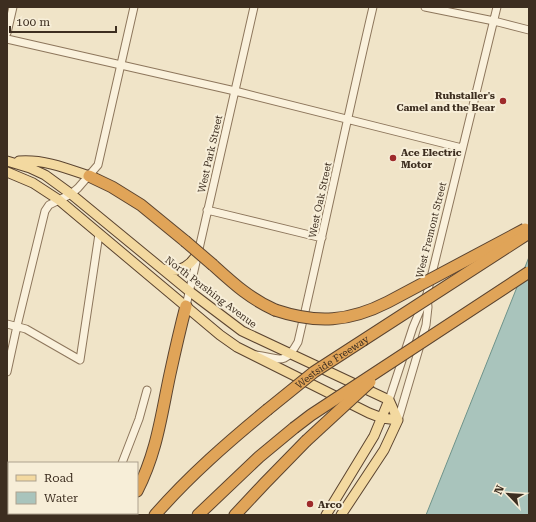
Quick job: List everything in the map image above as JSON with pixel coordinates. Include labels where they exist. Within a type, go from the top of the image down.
[{"type":"highway","points":[[89,176],[112,187],[141,205],[185,240],[241,290],[258,302],[275,310],[297,317],[321,319],[352,316],[375,309],[529,227]]},
{"type":"highway","name":"Westside Freeway","points":[[155,515],[175,492],[221,448],[314,372],[529,233]]},
{"type":"highway","points":[[198,515],[259,457],[311,415],[529,272]]},
{"type":"highway","points":[[138,489],[152,457],[157,440],[170,374],[186,306]]},
{"type":"highway","points":[[236,515],[306,441],[394,360]]},
{"type":"main road","points":[[10,161],[27,160],[58,165],[89,176]]},
{"type":"main road","name":"North Pershing Avenue","points":[[10,161],[30,168],[45,176],[71,194],[189,291],[242,330],[389,400]]},
{"type":"main road","points":[[7,172],[33,183],[59,200],[220,335],[251,354],[369,413],[382,418],[398,420]]},
{"type":"main road","points":[[99,234],[106,234],[113,237],[139,257],[150,259]]},
{"type":"main road","points":[[162,269],[181,269],[187,266],[196,256]]},
{"type":"main road","points":[[389,400],[398,420]]},
{"type":"main road","name":"West Fremont Street","points":[[326,515],[374,436],[389,400]]},
{"type":"main road","name":"West Fremont Street","points":[[341,515],[384,450],[398,420]]},
{"type":"street","points":[[7,33],[13,7]]},
{"type":"street","points":[[7,372],[42,218],[49,205],[71,194],[98,165],[134,7]]},
{"type":"street","name":"West Park Street","points":[[186,306],[196,256],[254,7]]},
{"type":"street","name":"West Oak Street","points":[[291,354],[298,342],[322,238],[346,120],[373,7]]},
{"type":"street","points":[[425,7],[529,30]]},
{"type":"street","name":"West Fremont Street","points":[[389,400],[415,321],[427,294],[497,7]]},
{"type":"street","points":[[7,39],[234,91],[462,148]]},
{"type":"street","points":[[207,210],[322,238]]},
{"type":"street","points":[[7,324],[26,329],[80,360],[99,234]]},
{"type":"street","name":"West Fremont Street","points":[[398,420],[426,325],[428,307],[427,294]]},
{"type":"street","points":[[251,354],[282,359],[291,354]]},
{"type":"street","points":[[122,462],[139,419],[146,390]]},
{"type":"water","points":[[529,257],[529,515],[426,515]]},
{"type":"place","name":"Ruhstaller's Camel and the Bear","points":[[503,101]]},
{"type":"place","name":"Ace Electric Motor","points":[[393,158]]},
{"type":"place","name":"Arco","points":[[310,504]]}]
